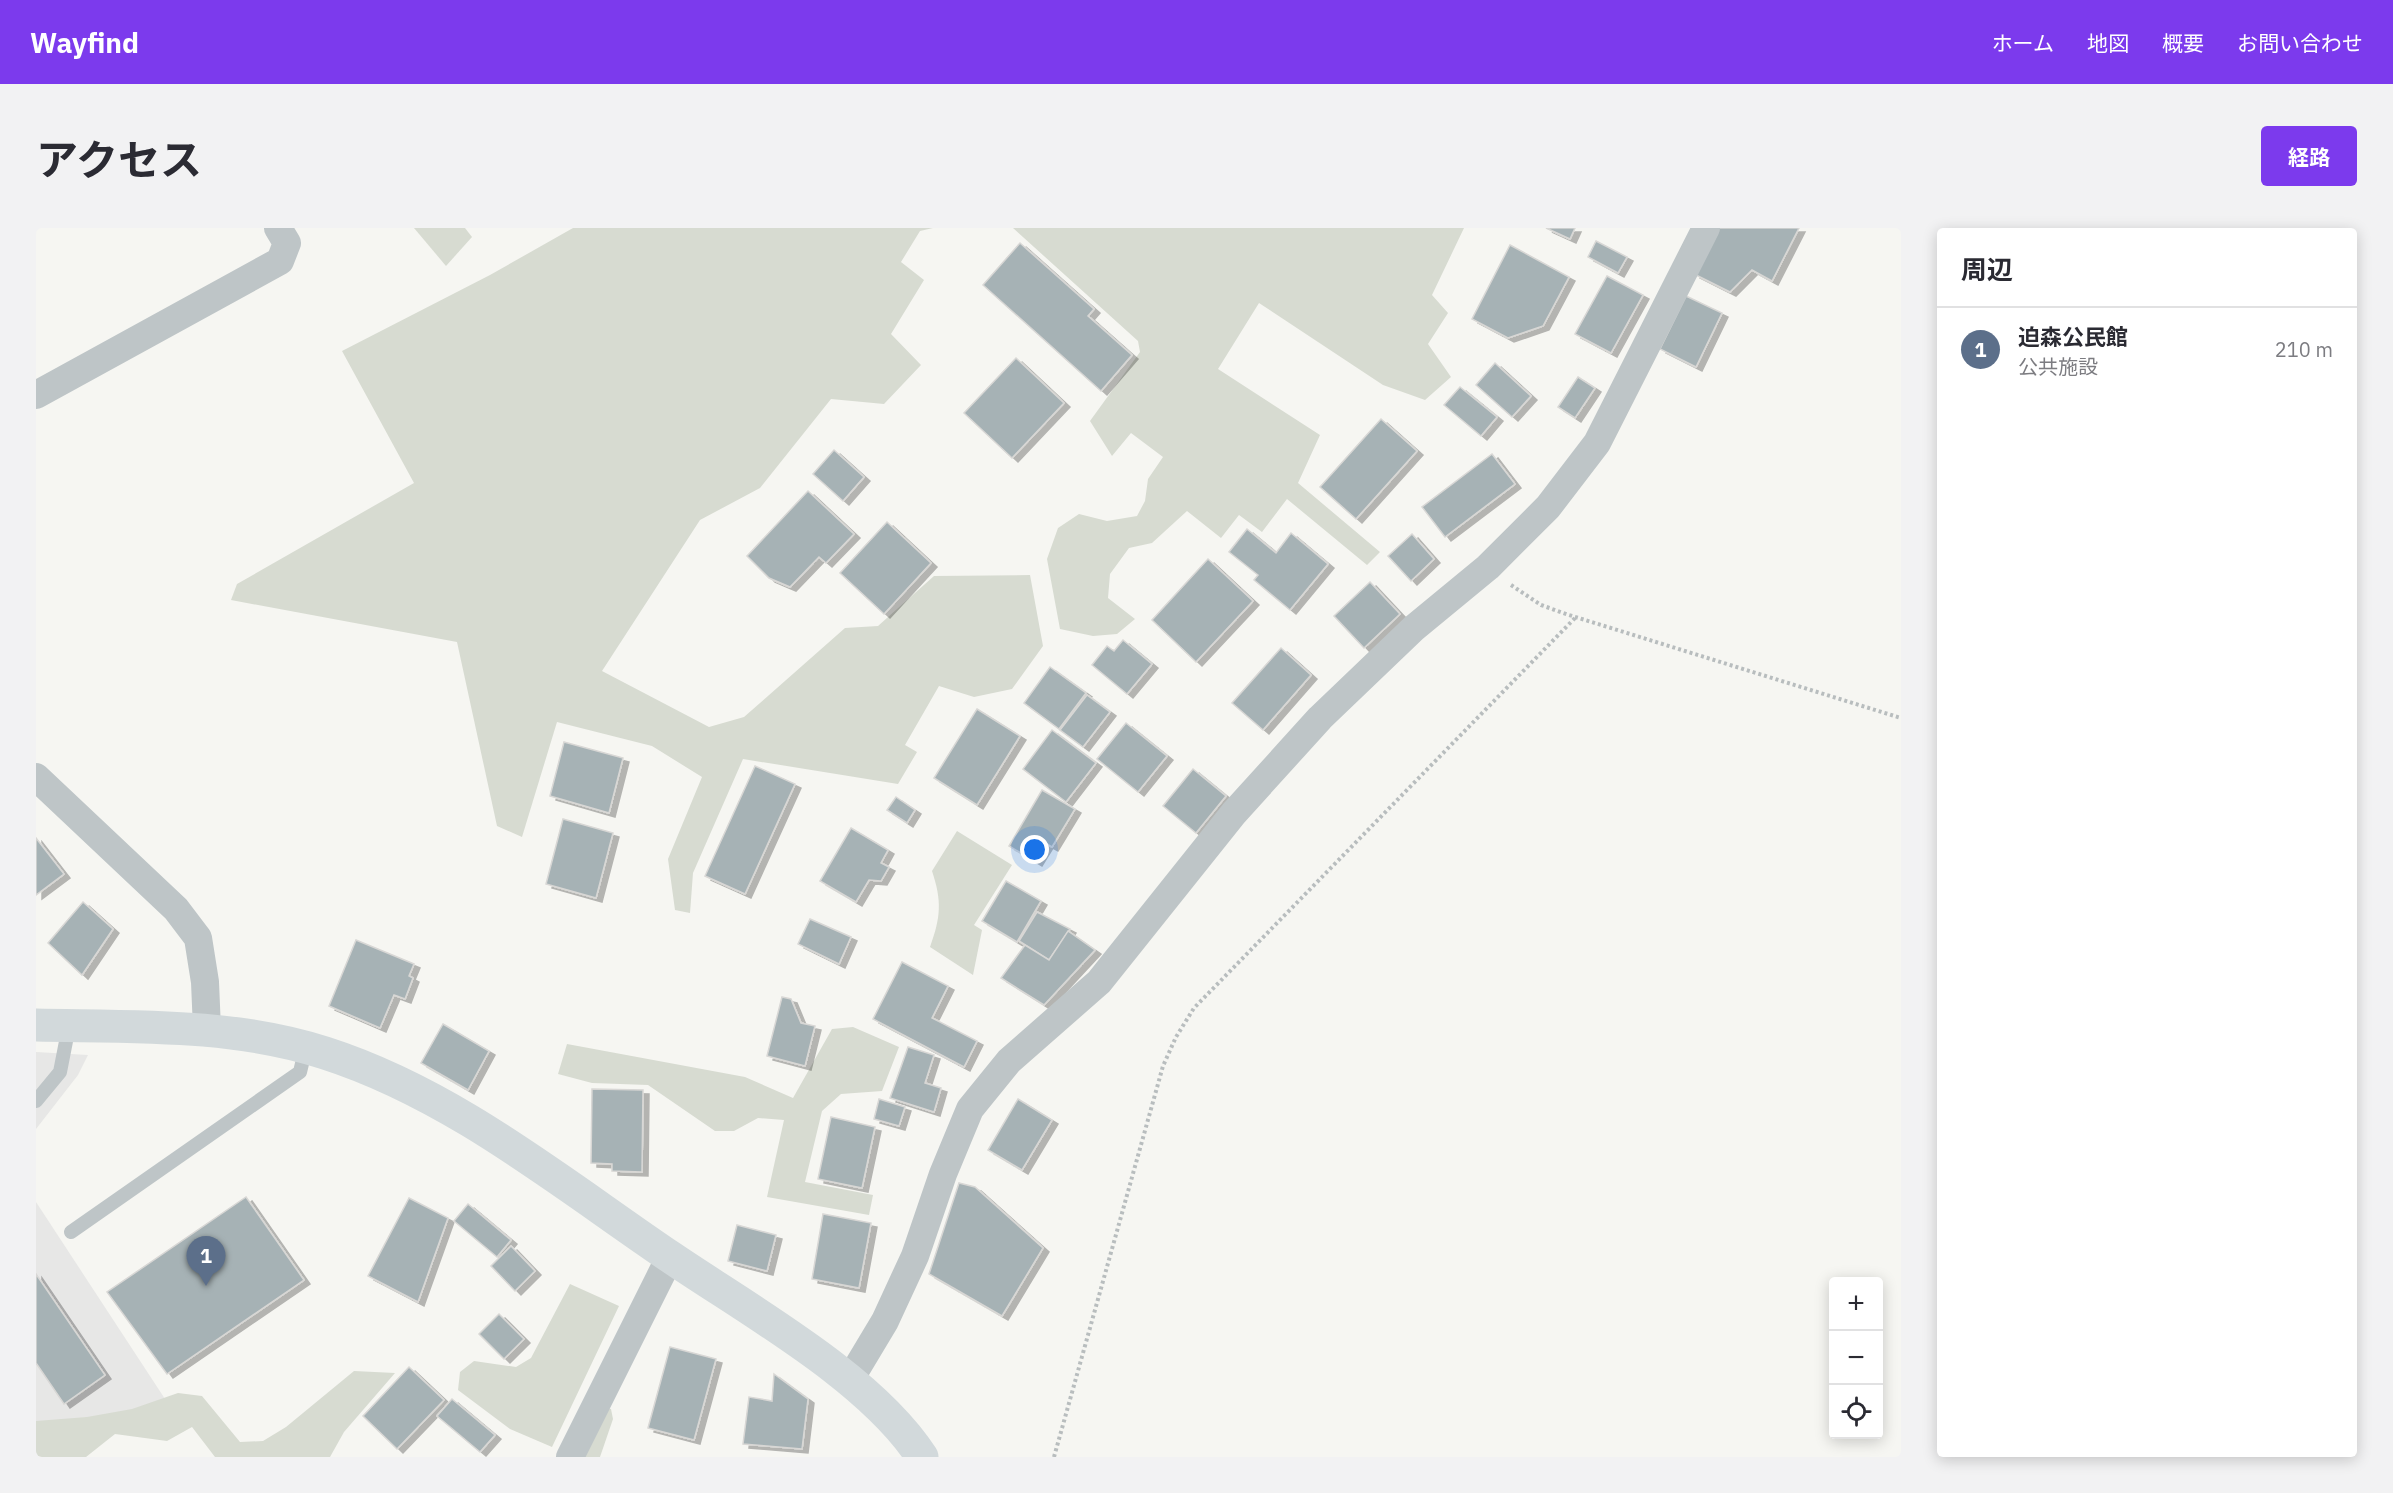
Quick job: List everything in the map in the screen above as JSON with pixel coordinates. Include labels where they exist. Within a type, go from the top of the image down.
[{"type":"street","points":[[36,395],[280,261],[287,243],[278,228]]},
{"type":"street","points":[[849,1381],[885,1321],[915,1257],[943,1174],[970,1109],[1009,1061],[1099,982],[1234,813],[1320,718],[1414,628],[1488,567],[1548,507],[1597,443],[1706,228]]},
{"type":"street","points":[[36,777],[176,909],[198,938],[205,982],[207,1029]]},
{"type":"street","points":[[36,1025],[207,1029],[306,1047],[376,1071],[427,1096],[495,1138],[819,1357],[880,1405],[922,1457]]},
{"type":"street","points":[[570,1457],[670,1257]]},
{"type":"lane","points":[[36,1101],[60,1072],[69,1026]]},
{"type":"lane","points":[[71,1232],[300,1072],[306,1047]]},
{"type":"path","points":[[1488,567],[1541,605],[1901,718]]},
{"type":"path","points":[[1054,1457],[1163,1066],[1176,1037],[1194,1008],[1576,617]]},
{"type":"shaded area","points":[[414,228],[465,228],[472,237],[446,266]]},
{"type":"shaded area","points":[[573,228],[933,228],[920,231],[901,262],[924,280],[891,334],[921,365],[884,404],[831,399],[760,488],[700,520],[602,671],[709,727],[744,717],[845,628],[878,626],[934,576],[1030,575],[1043,646],[1012,689],[974,697],[939,686],[905,745],[917,752],[898,784],[743,759],[693,873],[690,913],[675,910],[668,859],[702,777],[652,746],[557,722],[522,837],[497,826],[457,642],[231,600],[237,584],[414,483],[342,351],[490,275]]},
{"type":"shaded area","points":[[1013,228],[1464,228],[1432,295],[1448,313],[1428,344],[1451,377],[1425,400],[1383,385],[1259,303],[1218,369],[1320,435],[1298,483],[1380,552],[1367,565],[1287,499],[1262,532],[1239,515],[1221,538],[1187,511],[1152,543],[1129,548],[1110,574],[1108,598],[1135,619],[1117,634],[1093,636],[1060,629],[1047,559],[1058,528],[1079,514],[1107,521],[1137,516],[1145,501],[1148,479],[1163,457],[1131,433],[1112,456],[1090,421],[1140,352],[1138,341]]},
{"type":"shaded area","points":[[957,831],[1012,865],[974,925],[982,930],[973,975],[930,947],[939,909],[932,871]]},
{"type":"shaded area","points":[[853,1027],[899,1047],[882,1091],[841,1094],[822,1111],[805,1182],[873,1195],[869,1215],[767,1197],[784,1120],[758,1118],[734,1131],[715,1131],[648,1085],[592,1083],[558,1074],[567,1044],[745,1077],[793,1098],[832,1029]]},
{"type":"shaded area","points":[[36,1052],[88,1055],[78,1075],[36,1129]]},
{"type":"shaded area","points":[[36,1202],[167,1402],[36,1445]]},
{"type":"shaded area","points":[[570,1284],[619,1306],[552,1447],[510,1429],[458,1390],[460,1372],[474,1361],[516,1367],[531,1358]]},
{"type":"shaded area","points":[[354,1371],[395,1373],[344,1432],[330,1457],[215,1457],[192,1427],[167,1441],[115,1434],[86,1457],[36,1457],[36,1421],[87,1417],[132,1409],[178,1393],[202,1396],[240,1442],[263,1441],[286,1427]]},
{"type":"shaded area","points":[[605,1408],[611,1409],[613,1419],[600,1457],[581,1457]]},
{"type":"building","points":[[1546,228],[1575,228],[1570,239]]},
{"type":"building","points":[[1717,228],[1799,228],[1772,281],[1752,270],[1730,292],[1694,274]]},
{"type":"building","points":[[1596,241],[1627,257],[1618,273],[1588,257]]},
{"type":"building","points":[[1020,243],[1094,309],[1088,316],[1132,355],[1101,391],[983,285]]},
{"type":"building","points":[[1510,245],[1569,277],[1543,326],[1508,338],[1472,319]]},
{"type":"building","points":[[1607,276],[1643,295],[1611,353],[1575,334]]},
{"type":"building","points":[[1686,296],[1722,313],[1696,367],[1660,349]]},
{"type":"building","points":[[1016,358],[1064,403],[1012,458],[964,413]]},
{"type":"building","points":[[1495,363],[1531,396],[1512,417],[1476,385]]},
{"type":"building","points":[[1578,377],[1595,388],[1575,418],[1558,407]]},
{"type":"building","points":[[1460,387],[1497,417],[1481,436],[1444,405]]},
{"type":"building","points":[[1381,419],[1417,451],[1356,519],[1320,487]]},
{"type":"building","points":[[834,450],[864,477],[843,501],[813,474]]},
{"type":"building","points":[[1492,454],[1515,484],[1445,537],[1422,507]]},
{"type":"building","points":[[808,491],[854,534],[826,563],[819,557],[790,587],[769,578],[747,556]]},
{"type":"building","points":[[887,522],[931,563],[884,614],[840,573]]},
{"type":"building","points":[[1247,529],[1276,553],[1291,533],[1328,564],[1290,610],[1254,580],[1258,575],[1229,552]]},
{"type":"building","points":[[1412,534],[1434,559],[1411,581],[1388,556]]},
{"type":"building","points":[[1208,559],[1253,601],[1196,662],[1152,620]]},
{"type":"building","points":[[1370,582],[1400,614],[1364,648],[1334,616]]},
{"type":"building","points":[[1123,640],[1152,664],[1127,694],[1092,665],[1107,646],[1114,651]]},
{"type":"building","points":[[1281,648],[1311,675],[1263,730],[1232,703]]},
{"type":"building","points":[[1050,667],[1086,693],[1059,729],[1024,703]]},
{"type":"building","points":[[1087,695],[1110,712],[1083,747],[1060,730]]},
{"type":"building","points":[[977,709],[1020,736],[977,805],[934,778]]},
{"type":"building","points":[[1126,723],[1167,756],[1138,792],[1097,759]]},
{"type":"building","points":[[1052,730],[1096,763],[1066,802],[1023,769]]},
{"type":"building","points":[[564,742],[623,758],[609,813],[550,796]]},
{"type":"building","points":[[755,766],[795,784],[745,894],[705,876]]},
{"type":"building","points":[[1193,769],[1226,796],[1196,833],[1163,806]]},
{"type":"building","points":[[1042,790],[1075,809],[1052,847],[1047,844],[1036,862],[1009,846]]},
{"type":"building","points":[[896,797],[915,810],[907,823],[887,810]]},
{"type":"building","points":[[563,819],[613,833],[596,898],[546,884]]},
{"type":"building","points":[[851,828],[888,850],[881,863],[889,867],[881,881],[869,880],[856,902],[820,881]]},
{"type":"building","points":[[36,838],[64,874],[36,895]]},
{"type":"building","points":[[1006,881],[1041,901],[1017,942],[982,921]]},
{"type":"building","points":[[83,902],[113,929],[82,975],[48,943]]},
{"type":"building","points":[[1037,912],[1070,929],[1049,960],[1019,941]]},
{"type":"building","points":[[810,919],[851,937],[839,964],[798,944]]},
{"type":"building","points":[[1068,931],[1095,950],[1044,1005],[1001,978],[1025,945],[1049,960]]},
{"type":"building","points":[[356,940],[414,964],[409,976],[413,978],[405,999],[394,995],[380,1028],[329,1006]]},
{"type":"building","points":[[902,962],[948,986],[932,1018],[977,1041],[964,1067],[873,1019]]},
{"type":"building","points":[[782,997],[791,999],[801,1023],[815,1026],[805,1066],[767,1056]]},
{"type":"building","points":[[443,1024],[489,1051],[468,1090],[421,1063]]},
{"type":"building","points":[[908,1047],[934,1055],[925,1083],[941,1088],[934,1112],[890,1098]]},
{"type":"building","points":[[592,1089],[643,1090],[642,1172],[612,1171],[612,1164],[591,1163]]},
{"type":"building","points":[[879,1099],[905,1107],[899,1126],[874,1119]]},
{"type":"building","points":[[1018,1099],[1052,1120],[1022,1170],[988,1150]]},
{"type":"building","points":[[831,1117],[875,1127],[862,1188],[818,1179]]},
{"type":"building","points":[[959,1183],[975,1187],[1043,1248],[1002,1316],[929,1274]]},
{"type":"building","points":[[246,1197],[304,1280],[167,1374],[107,1292]]},
{"type":"building","points":[[409,1198],[448,1218],[418,1302],[368,1276]]},
{"type":"building","points":[[468,1204],[511,1240],[497,1257],[454,1221]]},
{"type":"building","points":[[823,1214],[871,1223],[859,1288],[812,1279]]},
{"type":"building","points":[[737,1225],[776,1235],[767,1271],[728,1261]]},
{"type":"building","points":[[511,1246],[535,1271],[515,1291],[491,1266]]},
{"type":"building","points":[[36,1274],[105,1375],[64,1404],[36,1363]]},
{"type":"building","points":[[499,1314],[524,1339],[504,1359],[479,1334]]},
{"type":"building","points":[[670,1347],[716,1359],[694,1440],[648,1428]]},
{"type":"building","points":[[409,1367],[444,1400],[397,1449],[363,1416]]},
{"type":"building","points":[[774,1374],[808,1399],[802,1449],[743,1444],[749,1397],[772,1401]]},
{"type":"building","points":[[452,1399],[495,1435],[480,1452],[437,1416]]},
{"type":"place","name":"迫森公民館","points":[[206,1286]]}]
